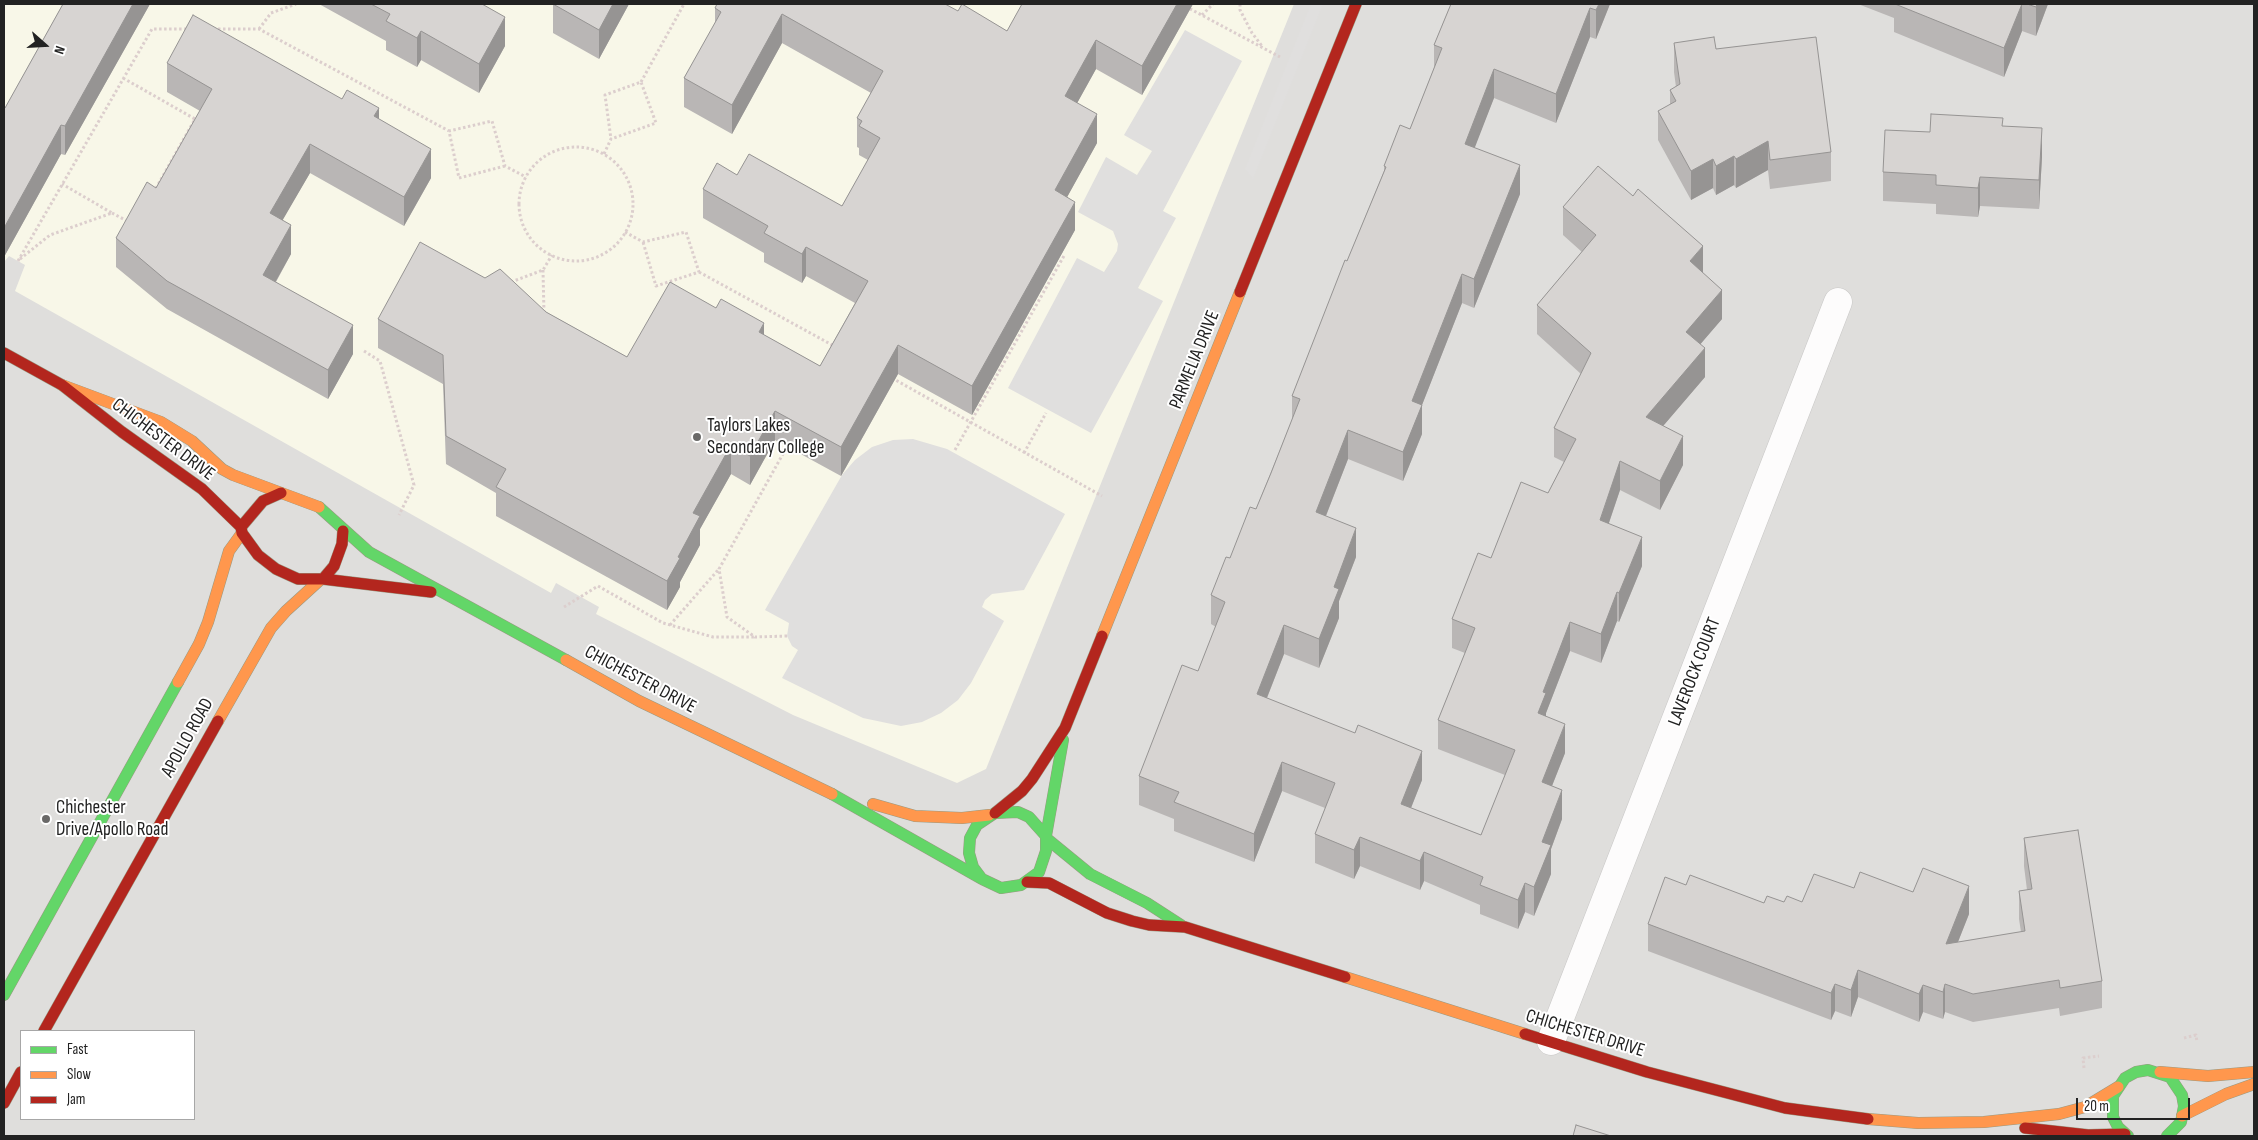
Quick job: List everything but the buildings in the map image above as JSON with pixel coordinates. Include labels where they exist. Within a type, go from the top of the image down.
[{"type":"street","name":"PARMELIA DRIVE","points":[[992,814],[1022,790],[1032,779],[1065,728],[1356,4]]},
{"type":"street","name":"LAVEROCK COURT","points":[[1551,1042],[1838,302]]},
{"type":"street","name":"CHICHESTER DRIVE","points":[[4,352],[62,385],[122,432],[202,489],[242,530]]},
{"type":"street","name":"CHICHESTER DRIVE","points":[[62,385],[161,422],[192,441],[222,468],[247,481],[281,493]]},
{"type":"street","points":[[281,493],[305,501],[318,508],[343,531],[342,544],[334,566],[321,579],[298,579],[276,569],[258,555],[242,530],[263,501],[281,493]]},
{"type":"street","name":"APOLLO ROAD","points":[[4,995],[199,644],[208,622],[229,551],[242,530]]},
{"type":"street","name":"CHICHESTER DRIVE","points":[[343,531],[369,552],[639,701],[821,788],[919,841],[982,879]]},
{"type":"street","name":"CHICHESTER DRIVE","points":[[321,579],[392,586],[448,595]]},
{"type":"street","name":"APOLLO ROAD","points":[[45,1030],[271,628],[286,611],[321,579]]},
{"type":"street","name":"PARMELIA DRIVE","points":[[1046,837],[1065,728]]},
{"type":"street","name":"CHICHESTER DRIVE","points":[[821,788],[915,816],[962,818],[992,814]]},
{"type":"street","points":[[1006,811],[1018,812],[1028,817],[1046,837],[1043,862],[1038,872],[1027,882],[1011,888],[1001,888],[982,879],[973,867],[969,853],[970,838],[977,825],[992,814],[1006,811]]},
{"type":"street","name":"CHICHESTER DRIVE","points":[[1046,837],[1090,874],[1147,903],[1185,927]]},
{"type":"street","name":"CHICHESTER DRIVE","points":[[1027,882],[1049,884],[1061,888],[1107,914],[1149,925],[1185,927],[1682,1082],[1785,1108],[1856,1118],[1918,1122],[1984,1122],[2059,1114],[2076,1110],[2085,1107],[2118,1087],[2126,1078],[2136,1072],[2148,1070],[2160,1072]]},
{"type":"street","points":[[2160,1072],[2208,1076],[2254,1072]]},
{"type":"street","points":[[2160,1072],[2170,1077],[2177,1085],[2184,1106],[2177,1128]]},
{"type":"street","points":[[4,1103],[20,1074]]},
{"type":"street","points":[[2177,1128],[2226,1094],[2254,1084]]},
{"type":"street","points":[[2118,1087],[2113,1096],[2113,1117],[2126,1135]]},
{"type":"street","name":"CHICHESTER DRIVE","points":[[1984,1122],[2049,1132],[2126,1135]]},
{"type":"path","points":[[259,28],[271,13],[296,4]]},
{"type":"path","points":[[604,154],[612,139],[605,95],[641,82],[684,4]]},
{"type":"path","points":[[1181,4],[1280,58]]},
{"type":"path","points":[[1202,15],[1213,4]]},
{"type":"path","points":[[1240,4],[1240,10],[1252,33],[1264,49]]},
{"type":"path","points":[[210,29],[259,28],[449,132],[492,121],[504,166]]},
{"type":"path","points":[[112,213],[50,235],[18,261],[152,29],[191,29]]},
{"type":"path","points":[[123,78],[195,119],[154,193]]},
{"type":"path","points":[[612,139],[656,123],[641,82]]},
{"type":"path","points":[[449,132],[459,178],[504,166],[526,177]]},
{"type":"path","points":[[570,147],[588,148],[604,154],[618,165],[628,180],[633,198],[632,215],[625,232],[613,247],[597,257],[577,261],[558,258],[541,249],[528,235],[521,218],[519,198],[526,177],[535,164],[551,152],[570,147]]},
{"type":"path","points":[[62,184],[135,226]]},
{"type":"path","points":[[625,232],[643,242],[686,232],[699,272],[841,350]]},
{"type":"path","points":[[643,242],[656,286],[699,272]]},
{"type":"path","points":[[955,450],[1065,254]]},
{"type":"path","points":[[544,316],[543,270],[552,255]]},
{"type":"path","points":[[502,285],[543,270]]},
{"type":"path","points":[[364,351],[380,361],[414,485],[399,515]]},
{"type":"path","points":[[884,374],[1102,496]]},
{"type":"path","points":[[1024,453],[1046,413]]},
{"type":"path","points":[[670,625],[719,569],[792,437]]},
{"type":"path","points":[[719,569],[728,618],[755,637]]},
{"type":"path","points":[[564,607],[598,586],[663,623],[713,637],[787,636]]},
{"type":"shaded area","points":[[4,4],[2254,4],[2254,1136],[4,1136]]},
{"type":"shaded area","name":"Taylors Lakes Secondary College","points":[[4,4],[1294,4],[986,769],[957,783],[793,715],[596,614],[599,607],[556,583],[551,593],[15,291],[25,265],[9,256],[4,262]]},
{"type":"shaded area","points":[[1311,4],[1323,4],[1253,179],[1245,169]]},
{"type":"shaded area","points":[[1185,30],[1242,61],[1163,211],[1176,218],[1138,288],[1163,301],[1091,433],[1008,388],[1077,258],[1104,272],[1117,251],[1118,244],[1113,231],[1078,212],[1106,157],[1137,175],[1152,151],[1124,135]]},
{"type":"shaded area","points":[[913,439],[947,449],[1065,514],[1024,590],[992,594],[985,600],[982,607],[1004,621],[971,683],[958,700],[941,713],[922,722],[901,726],[863,718],[782,678],[798,650],[792,646],[787,636],[789,623],[765,610],[842,475],[855,460],[872,447],[893,440]]},
{"type":"traffic: fast","points":[[319,507],[369,552],[566,660]]},
{"type":"traffic: fast","points":[[4,995],[178,682]]},
{"type":"traffic: fast","points":[[1046,836],[1029,817],[1018,812],[995,813],[977,825],[970,838],[969,853],[973,867],[982,879],[1001,888],[1021,885],[1039,872],[1046,851],[1046,836],[1063,740]]},
{"type":"traffic: fast","points":[[832,794],[982,879]]},
{"type":"traffic: fast","points":[[1046,838],[1090,874],[1147,903],[1181,925]]},
{"type":"traffic: fast","points":[[2128,1136],[2118,1127],[2113,1117],[2113,1096],[2125,1078],[2136,1072],[2148,1070],[2170,1077],[2182,1095],[2184,1106],[2181,1122],[2167,1136]]},
{"type":"traffic: slow","points":[[1102,636],[1240,292]]},
{"type":"traffic: slow","points":[[62,385],[161,422],[192,441],[222,469],[233,475],[319,507]]},
{"type":"traffic: slow","points":[[178,682],[199,644],[208,622],[229,551],[242,533]]},
{"type":"traffic: slow","points":[[218,721],[271,628],[286,611],[320,580]]},
{"type":"traffic: slow","points":[[566,660],[639,701],[832,794]]},
{"type":"traffic: slow","points":[[873,804],[915,816],[962,818],[989,815]]},
{"type":"traffic: slow","points":[[1345,977],[1525,1034]]},
{"type":"traffic: slow","points":[[2160,1072],[2208,1076],[2254,1072]]},
{"type":"traffic: slow","points":[[2182,1116],[2226,1094],[2254,1084]]},
{"type":"traffic: slow","points":[[1868,1119],[1918,1123],[1984,1122],[2059,1114],[2085,1107],[2118,1087]]},
{"type":"traffic: jam","points":[[1240,292],[1356,4]]},
{"type":"traffic: jam","points":[[4,353],[62,385],[122,432],[202,489],[241,527]]},
{"type":"traffic: jam","points":[[281,493],[263,501],[241,527],[242,533],[258,555],[276,569],[298,579],[323,579],[334,566],[342,544],[343,531]]},
{"type":"traffic: jam","points":[[323,579],[431,592]]},
{"type":"traffic: jam","points":[[995,813],[1022,791],[1032,779],[1065,728],[1102,636]]},
{"type":"traffic: jam","points":[[45,1030],[218,721]]},
{"type":"traffic: jam","points":[[1027,882],[1049,883],[1107,913],[1132,921],[1149,925],[1185,927],[1345,977]]},
{"type":"traffic: jam","points":[[1525,1034],[1647,1072],[1785,1108],[1868,1119]]},
{"type":"traffic: jam","points":[[4,1103],[20,1074]]},
{"type":"traffic: jam","points":[[2025,1128],[2088,1135],[2125,1134]]},
{"type":"place","name":"Taylors Lakes Secondary College","points":[[697,437]]},
{"type":"place","name":"Chichester Drive/Apollo Road","points":[[46,819]]}]
